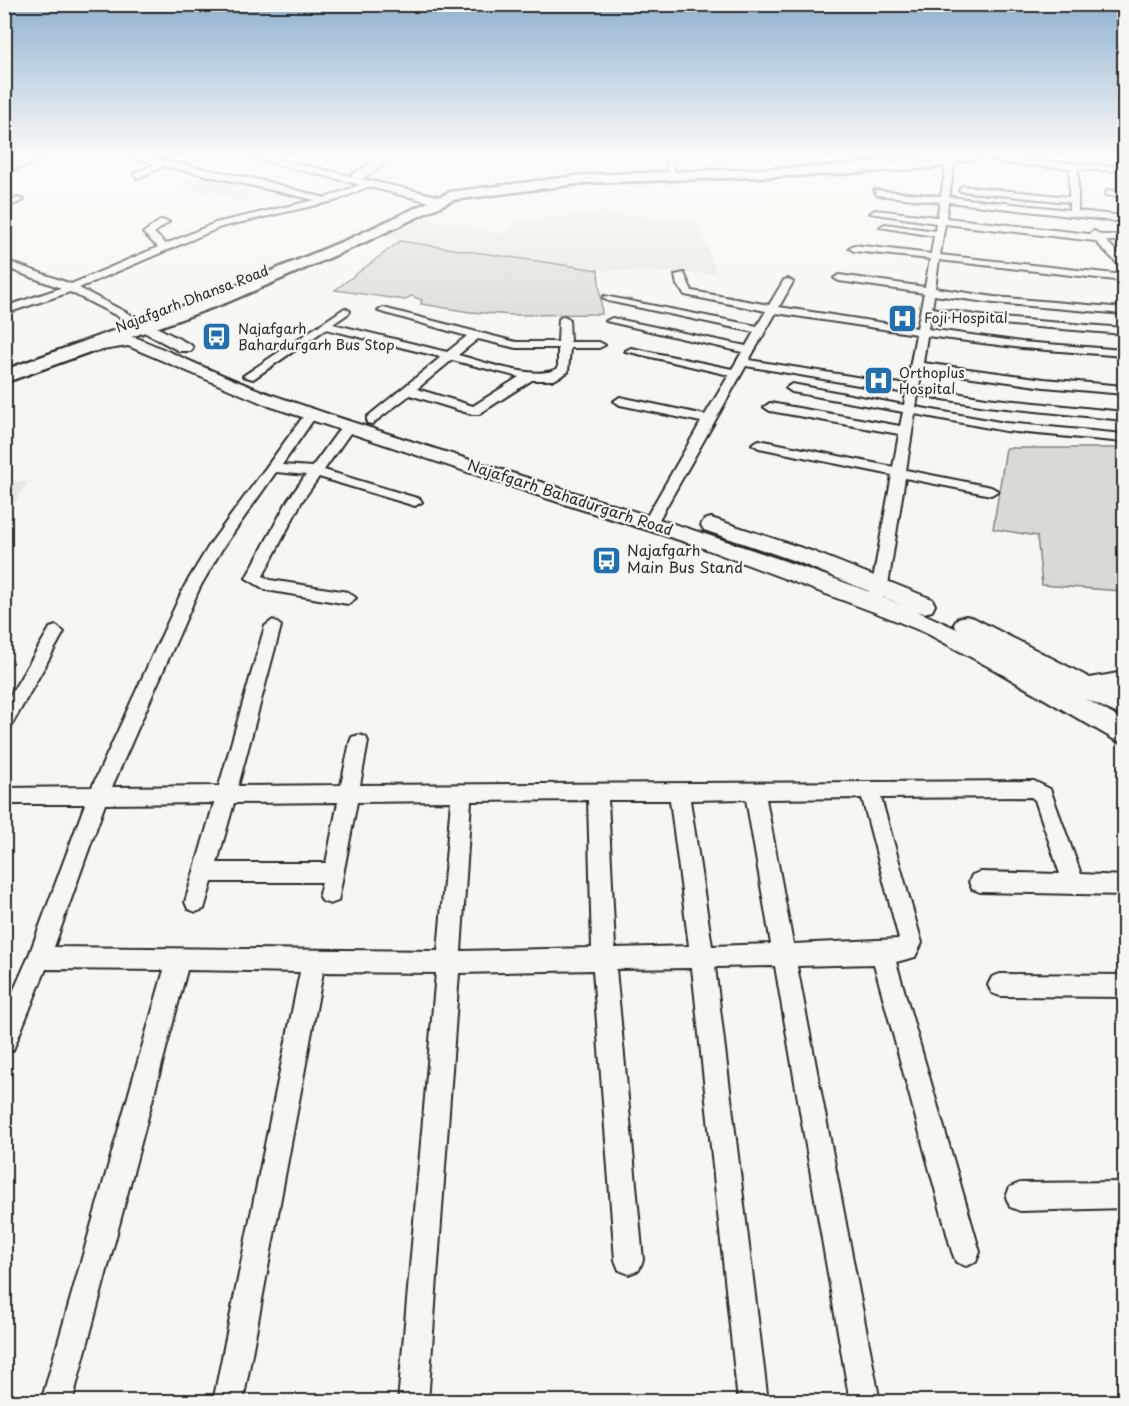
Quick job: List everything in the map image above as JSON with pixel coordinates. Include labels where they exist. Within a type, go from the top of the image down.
[{"type":"main road","name":"Najafgarh Dhansa Road","points":[[4,369],[139,323],[380,223]]},
{"type":"main road","name":"Najafgarh Dhansa Road","points":[[4,377],[117,335],[139,323]]},
{"type":"main road","name":"Najafgarh Bahadurgarh Road","points":[[139,323],[194,352],[249,376],[654,517],[703,540],[960,621],[1125,708]]},
{"type":"main road","name":"Najafgarh Bahadurgarh Road","points":[[68,353],[120,340],[131,341],[237,387],[349,426],[654,517]]},
{"type":"main road","name":"Najafgarh Bahadurgarh Road","points":[[876,594],[1125,733]]},
{"type":"main road","points":[[1062,697],[1086,687],[1125,681]]},
{"type":"street","points":[[163,223],[148,233],[164,247]]},
{"type":"street","points":[[4,311],[71,288],[164,247],[228,223]]},
{"type":"street","points":[[919,223],[939,227]]},
{"type":"street","points":[[876,594],[913,391],[940,223]]},
{"type":"street","points":[[1082,223],[1125,264]]},
{"type":"street","points":[[877,226],[939,227],[1125,238]]},
{"type":"street","points":[[854,248],[1125,278]]},
{"type":"street","points":[[1111,251],[1125,251]]},
{"type":"street","points":[[5,263],[71,288],[139,323]]},
{"type":"street","points":[[680,275],[682,285],[689,293],[772,309],[1022,345],[1125,353]]},
{"type":"street","points":[[839,278],[1010,302],[1125,311]]},
{"type":"street","points":[[654,517],[788,282]]},
{"type":"street","points":[[608,298],[761,330]]},
{"type":"street","points":[[926,310],[1010,322],[1125,331]]},
{"type":"street","points":[[249,376],[345,311]]},
{"type":"street","points":[[383,311],[524,347],[599,345]]},
{"type":"street","points":[[325,325],[529,376],[560,374],[564,369],[564,319]]},
{"type":"street","points":[[612,321],[749,350]]},
{"type":"street","points":[[372,420],[475,335]]},
{"type":"street","points":[[631,351],[1019,406],[1125,416]]},
{"type":"street","points":[[917,366],[1044,383],[1125,390]]},
{"type":"street","points":[[408,390],[476,411],[529,376]]},
{"type":"street","points":[[792,388],[1041,432],[1125,438]]},
{"type":"street","points":[[620,401],[709,420]]},
{"type":"street","points":[[770,407],[906,430]]},
{"type":"street","points":[[4,1041],[39,958],[98,796],[192,587],[215,547],[312,413]]},
{"type":"street","points":[[348,598],[266,585],[254,578],[296,500],[349,426]]},
{"type":"street","points":[[759,444],[898,474],[991,491]]},
{"type":"street","points":[[273,468],[316,472],[416,502]]},
{"type":"street","points":[[196,902],[273,626]]},
{"type":"street","points":[[4,723],[56,632]]},
{"type":"street","points":[[330,894],[359,742]]},
{"type":"street","points":[[4,796],[869,789],[1039,790],[1043,795],[1074,884]]},
{"type":"street","points":[[39,958],[448,962],[604,960],[784,953],[882,953],[907,949],[911,943],[869,789]]},
{"type":"street","points":[[754,790],[865,1401]]},
{"type":"street","points":[[679,791],[702,956],[753,1401]]},
{"type":"street","points":[[598,792],[604,960],[629,1260]]},
{"type":"street","points":[[413,1401],[462,793]]},
{"type":"street","points":[[204,873],[334,872]]},
{"type":"street","points":[[980,882],[1125,885]]},
{"type":"street","points":[[882,953],[966,1252]]},
{"type":"street","points":[[56,1401],[179,958]]},
{"type":"street","points":[[228,1401],[314,960]]},
{"type":"street","points":[[1000,985],[1125,986]]},
{"type":"street","points":[[1020,1197],[1125,1195]]},
{"type":"shaded area","points":[[412,223],[449,223],[503,234],[515,223],[699,223],[717,274],[598,270],[383,237]]},
{"type":"shaded area","points":[[400,241],[598,270],[602,314],[513,315],[470,312],[421,304],[422,300],[411,296],[405,300],[335,290]]},
{"type":"shaded area","points":[[1006,448],[1124,448],[1124,599],[1121,591],[1042,585],[1037,536],[993,529]]},
{"type":"shaded area","points":[[4,482],[28,482],[5,516]]},
{"type":"place","name":"Foji Hospital","points":[[903,318]]},
{"type":"place","name":"Najafgarh Bahardurgarh Bus Stop","points":[[217,337]]},
{"type":"place","name":"Orthoplus Hospital","points":[[878,381]]},
{"type":"place","name":"Najafgarh Main Bus Stand","points":[[606,560]]}]
